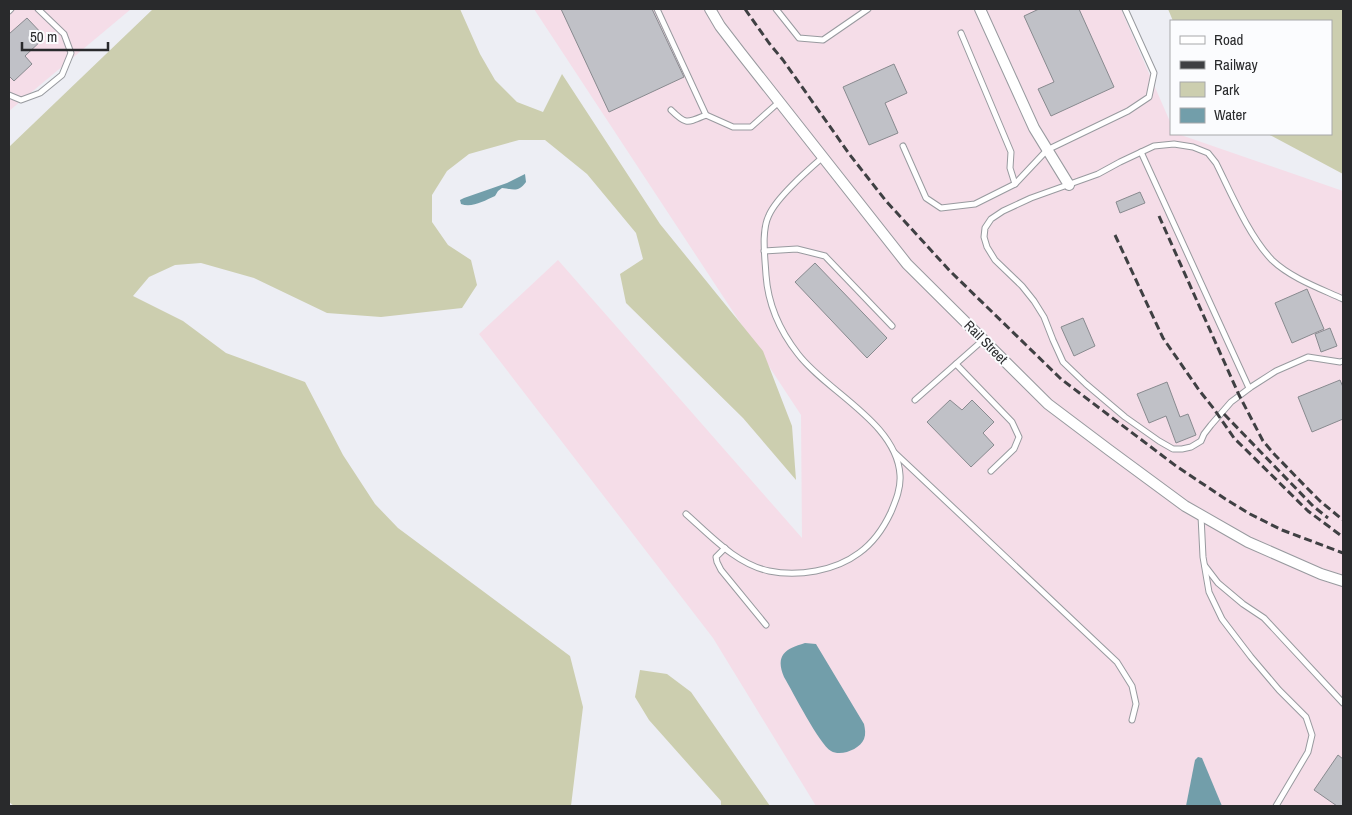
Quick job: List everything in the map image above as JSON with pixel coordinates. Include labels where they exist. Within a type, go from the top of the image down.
[{"type":"street","name":"Rail Street","points":[[710,9],[720,26],[740,52],[907,264],[1048,404],[1185,506],[1248,542],[1321,574],[1343,581]]},
{"type":"street","points":[[980,9],[1034,128],[1069,185]]},
{"type":"lane","points":[[9,95],[21,100],[40,93],[62,75],[71,53],[64,34],[38,9]]},
{"type":"lane","points":[[656,9],[706,115],[734,127],[751,127],[779,102]]},
{"type":"lane","points":[[776,9],[799,38],[823,40],[868,9]]},
{"type":"lane","points":[[902,146],[926,198],[941,208],[975,204],[1015,184],[1047,150],[1128,111],[1149,97],[1154,73],[1125,9]]},
{"type":"lane","points":[[961,34],[1011,152],[1010,168],[1015,184]]},
{"type":"lane","points":[[671,110],[681,120],[686,122],[706,115]]},
{"type":"lane","points":[[1343,299],[1291,274],[1273,261],[1257,243],[1216,163],[1208,153],[1193,147],[1174,144],[1154,146],[1098,174],[1031,198],[1003,211],[991,219],[985,228],[984,237],[994,260],[1022,286],[1034,301],[1044,317],[1052,340],[1063,362],[1125,417],[1173,449],[1192,447],[1201,442],[1204,434],[1231,402],[1276,371],[1308,357],[1343,361]]},
{"type":"lane","points":[[1141,152],[1249,388]]},
{"type":"lane","points":[[822,157],[792,185],[769,215],[766,226],[764,251],[767,280],[772,305],[783,332],[799,355],[818,375],[838,390],[869,419],[895,452],[1117,662],[1132,686],[1136,704],[1132,720]]},
{"type":"lane","points":[[764,251],[798,249],[825,256],[892,326]]},
{"type":"lane","points":[[915,400],[983,340]]},
{"type":"lane","points":[[956,364],[1012,422],[1019,436],[1014,449],[991,471]]},
{"type":"lane","points":[[686,514],[742,561],[769,571],[794,573],[818,571],[839,564],[860,553],[878,534],[898,496],[900,476],[895,452]]},
{"type":"lane","points":[[1201,515],[1203,557],[1209,592],[1222,619],[1279,690],[1306,716],[1312,735],[1308,752],[1276,806]]},
{"type":"lane","points":[[725,548],[716,557],[721,570],[766,625]]},
{"type":"lane","points":[[1204,566],[1218,583],[1243,604],[1264,618],[1343,703]]},
{"type":"shaded area","points":[[9,9],[131,9],[9,111]]},
{"type":"shaded area","points":[[534,9],[1121,9],[1170,122],[1170,135],[1181,135],[1343,191],[1343,806],[816,806],[713,638],[479,334],[558,260],[802,538],[801,415]]},
{"type":"green space","points":[[153,9],[460,9],[480,54],[495,80],[517,102],[543,112],[562,74],[660,224],[763,351],[792,426],[796,480],[743,418],[626,303],[620,274],[643,259],[636,233],[587,174],[545,140],[519,140],[469,154],[447,171],[432,195],[432,222],[448,245],[471,260],[477,285],[462,308],[381,317],[327,313],[254,278],[201,263],[175,265],[149,277],[133,296],[183,321],[226,353],[305,382],[343,455],[375,504],[398,528],[570,656],[583,707],[571,806],[14,806],[9,802],[9,147]]},
{"type":"green space","points":[[1168,9],[1343,9],[1343,174],[1270,135],[1332,135],[1332,20],[1173,20]]},
{"type":"green space","points":[[640,670],[667,674],[691,692],[770,806],[721,806],[721,801],[649,720],[635,697]]},
{"type":"water","points":[[525,174],[526,182],[518,189],[502,188],[495,196],[482,202],[474,205],[461,204],[460,200],[464,198],[507,183]]},
{"type":"water","points":[[805,643],[816,644],[864,724],[865,733],[862,743],[850,751],[835,753],[826,746],[813,728],[784,677],[781,669],[781,658],[787,651]]},
{"type":"water","points":[[1198,757],[1202,758],[1222,806],[1186,806],[1195,760]]},
{"type":"building","points":[[561,9],[652,9],[684,77],[609,112]]},
{"type":"building","points":[[1039,9],[1079,9],[1114,87],[1051,116],[1038,89],[1054,82],[1024,16]]},
{"type":"building","points":[[27,18],[45,37],[25,56],[32,64],[14,81],[9,76],[9,34]]},
{"type":"building","points":[[894,64],[907,93],[885,103],[898,133],[869,145],[843,87]]},
{"type":"building","points":[[1140,192],[1145,203],[1120,213],[1116,202]]},
{"type":"building","points":[[815,263],[887,338],[867,358],[795,282]]},
{"type":"building","points":[[1307,289],[1324,329],[1292,343],[1275,303]]},
{"type":"building","points":[[1083,318],[1095,346],[1074,356],[1061,327]]},
{"type":"building","points":[[1330,328],[1337,346],[1321,352],[1315,334]]},
{"type":"building","points":[[1340,380],[1343,387],[1343,419],[1312,432],[1298,397]]},
{"type":"building","points":[[1167,382],[1180,417],[1188,414],[1196,435],[1176,443],[1166,416],[1149,423],[1137,394]]},
{"type":"building","points":[[950,400],[962,410],[972,400],[994,422],[983,433],[994,445],[971,467],[927,422]]},
{"type":"building","points":[[1338,755],[1343,759],[1343,806],[1337,806],[1314,790]]},
{"type":"railway","points":[[745,9],[850,155],[886,201],[950,271],[1061,379],[1176,466],[1227,500],[1282,530],[1343,553]]},
{"type":"railway","points":[[1159,216],[1239,395],[1263,441],[1320,501],[1343,520]]},
{"type":"railway","points":[[1115,235],[1163,338],[1234,438],[1308,511],[1343,537]]},
{"type":"railway","points":[[1224,414],[1313,506],[1328,518]]}]
